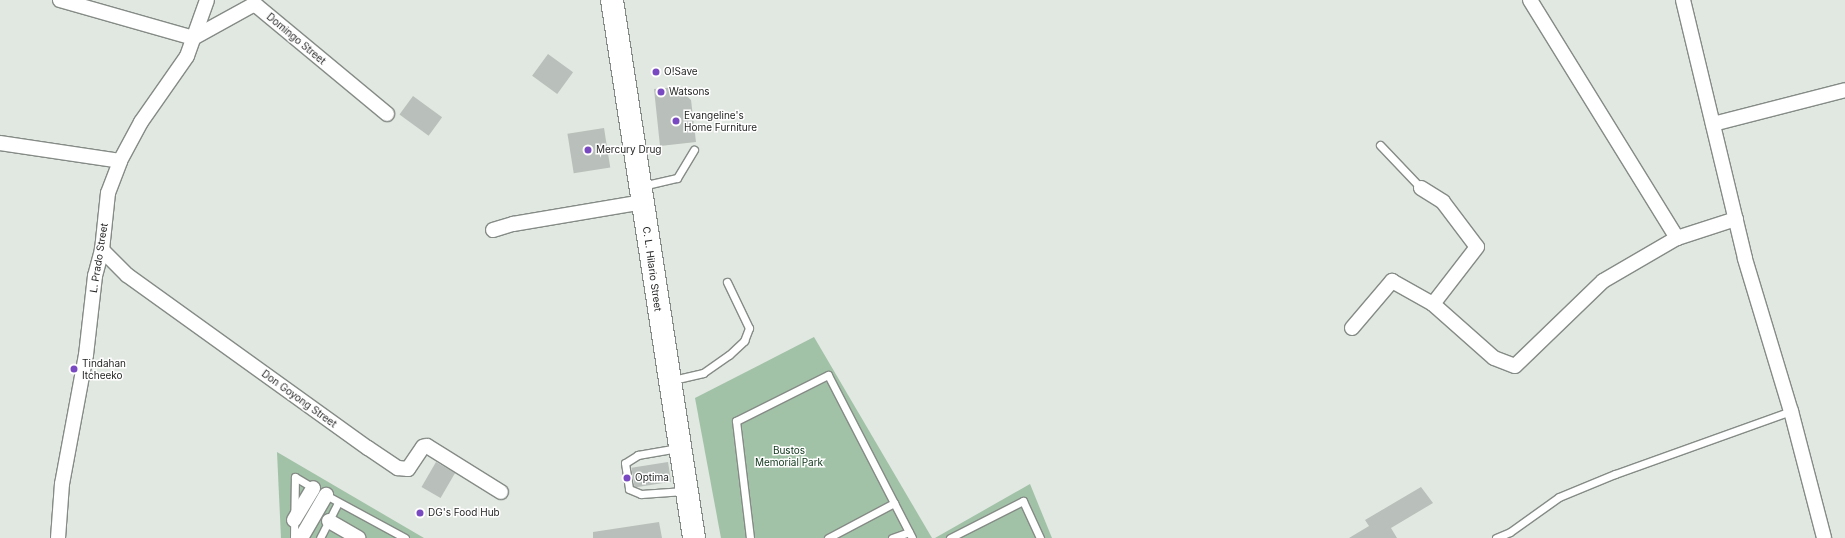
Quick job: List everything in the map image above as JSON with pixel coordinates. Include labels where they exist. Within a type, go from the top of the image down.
[{"type":"main road","name":"C. L. Hilario Street","points":[[612,0],[669,382],[694,538]]},
{"type":"street","points":[[60,0],[193,38]]},
{"type":"street","name":"L. Prado Street","points":[[58,538],[62,484],[86,355],[95,276],[102,250],[108,193],[120,161],[141,122],[186,56],[207,0]]},
{"type":"street","points":[[1683,0],[1746,259],[1791,411],[1824,538]]},
{"type":"street","points":[[1536,2],[1676,238]]},
{"type":"street","name":"Domingo Street","points":[[193,38],[253,5],[258,6],[387,114]]},
{"type":"street","points":[[1712,124],[1845,90]]},
{"type":"street","points":[[0,142],[120,161]]},
{"type":"street","points":[[1421,188],[1443,202],[1477,247],[1433,304]]},
{"type":"street","points":[[493,230],[641,194]]},
{"type":"street","points":[[1352,328],[1392,281],[1433,304],[1494,358],[1516,366],[1603,281],[1676,238],[1736,219]]},
{"type":"street","name":"Don Goyong Street","points":[[102,250],[127,275],[398,468],[408,468],[423,447],[427,446],[501,492]]},
{"type":"street","points":[[294,520],[313,488]]},
{"type":"street","points":[[301,538],[332,499]]},
{"type":"street","points":[[329,521],[358,538]]},
{"type":"lane","points":[[1380,145],[1421,188]]},
{"type":"lane","points":[[641,194],[677,178],[694,150]]},
{"type":"lane","points":[[669,382],[703,373],[744,341],[750,328],[727,282]]},
{"type":"lane","points":[[750,538],[736,421],[828,375],[910,535],[892,538]]},
{"type":"lane","points":[[1496,538],[1510,532],[1559,498],[1615,474],[1791,411]]},
{"type":"lane","points":[[680,447],[638,455],[625,463],[629,489],[641,494],[687,491]]},
{"type":"lane","points":[[294,538],[295,477],[394,535],[405,538]]},
{"type":"lane","points":[[320,538],[329,521],[332,499]]},
{"type":"lane","points":[[950,538],[1023,501],[1040,538]]},
{"type":"lane","points":[[828,538],[894,503]]},
{"type":"green space","name":"Bustos Memorial Park","points":[[814,337],[932,538],[721,538],[695,398]]},
{"type":"green space","points":[[277,452],[424,538],[281,538]]},
{"type":"green space","points":[[1030,484],[1052,538],[935,538]]},
{"type":"building","points":[[548,54],[573,72],[557,94],[532,76]]},
{"type":"building","name":"Evangeline's Home Furniture","points":[[677,87],[691,100],[696,142],[660,146],[654,89]]},
{"type":"building","points":[[413,96],[442,117],[429,136],[399,115]]},
{"type":"building","name":"Mercury Drug","points":[[604,128],[610,168],[574,173],[567,134]]},
{"type":"building","points":[[436,462],[455,473],[441,498],[422,487]]},
{"type":"building","points":[[668,462],[671,482],[635,488],[631,468]]},
{"type":"building","points":[[1421,487],[1433,503],[1391,528],[1397,538],[1349,538],[1369,526],[1365,520]]},
{"type":"building","points":[[659,522],[662,538],[593,538],[593,532]]},
{"type":"place","name":"O!Save","points":[[656,72]]},
{"type":"place","name":"Watsons","points":[[661,92]]},
{"type":"place","name":"Evangeline's Home Furniture","points":[[676,121]]},
{"type":"place","name":"Mercury Drug","points":[[588,150]]},
{"type":"place","name":"Tindahan Itcheeko","points":[[74,369]]},
{"type":"place","name":"Optima","points":[[627,478]]},
{"type":"place","name":"DG's Food Hub","points":[[420,513]]}]
